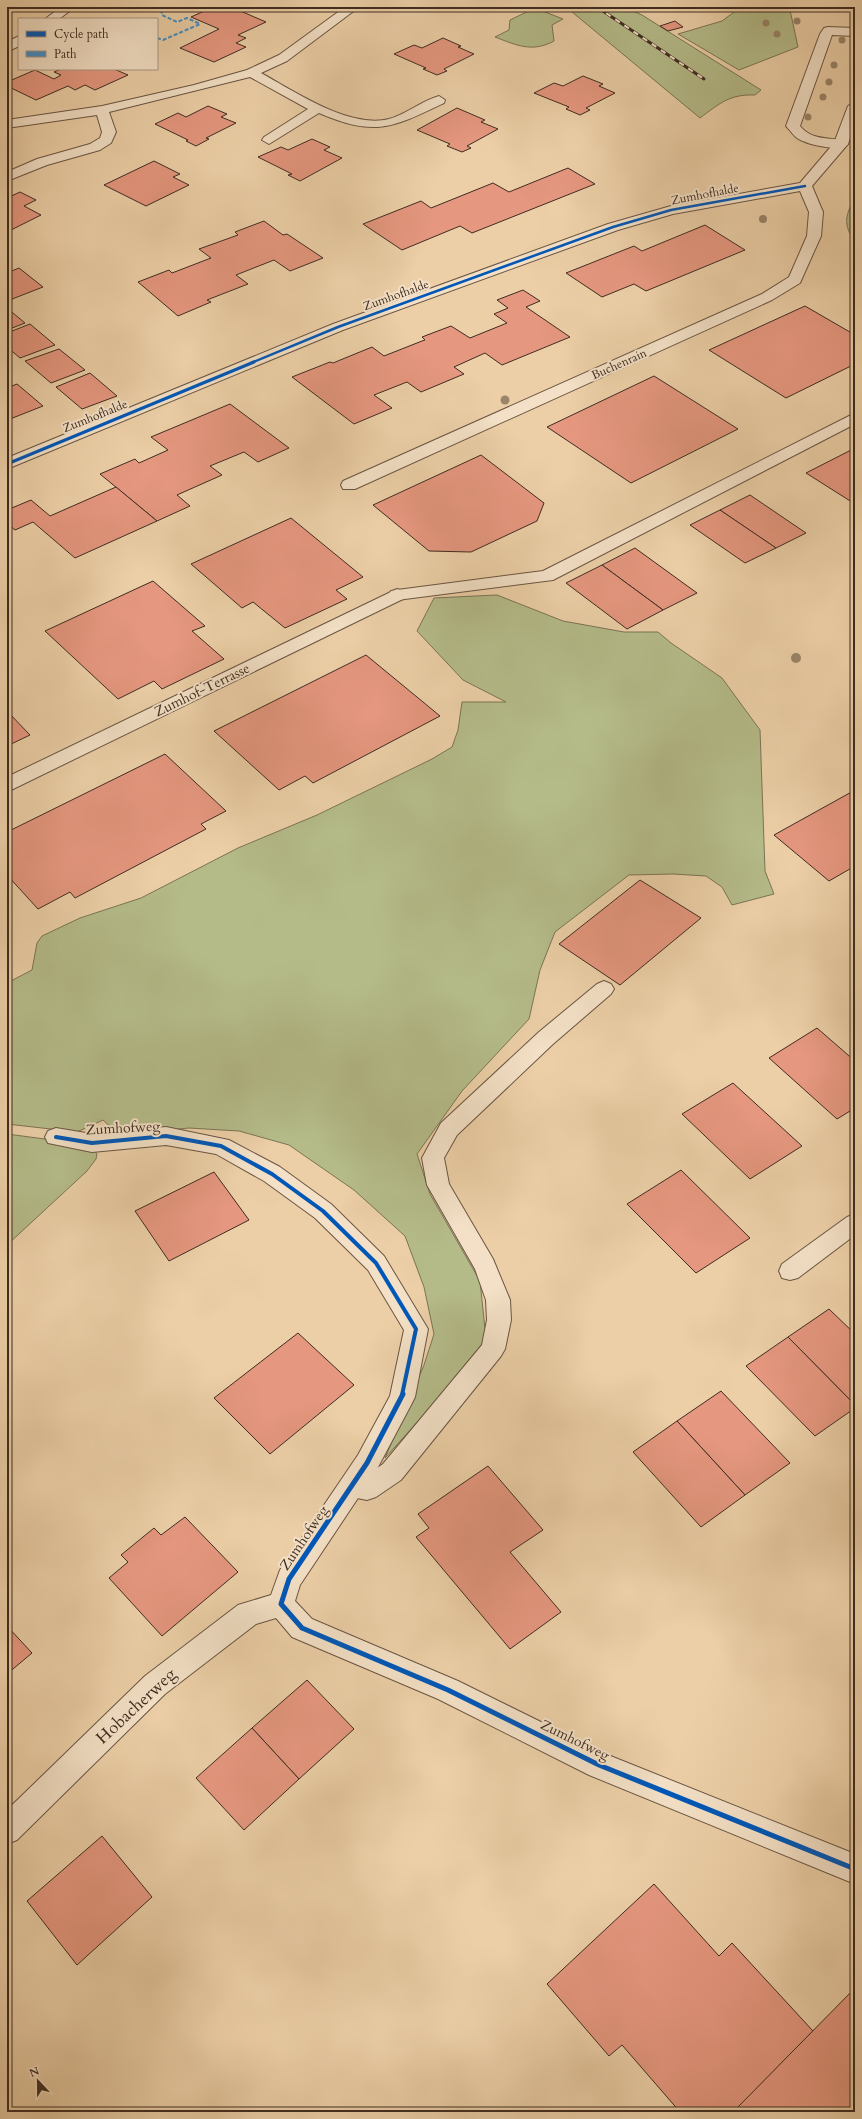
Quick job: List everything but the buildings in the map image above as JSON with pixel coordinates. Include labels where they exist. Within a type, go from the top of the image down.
[{"type":"street","points":[[52,18],[69,7]]},
{"type":"street","points":[[7,48],[18,41]]},
{"type":"street","points":[[805,186],[841,144],[855,106]]},
{"type":"street","name":"Zumhofhalde","points":[[7,464],[338,327],[612,227],[671,210],[805,186]]},
{"type":"street","name":"Buchenrain","points":[[349,485],[767,297],[795,280],[814,236],[816,212],[805,186]]},
{"type":"street","name":"Zumhof-Terrasse","points":[[7,785],[397,595]]},
{"type":"street","name":"Zumhofweg","points":[[56,1137],[92,1143],[166,1136],[221,1146],[272,1174],[323,1211],[376,1263],[416,1329],[402,1397],[367,1463],[317,1540],[289,1578],[280,1604],[302,1628],[448,1690],[598,1765],[855,1869]]},
{"type":"street","name":"Hobacherweg","points":[[7,1830],[155,1685],[248,1614],[280,1604]]},
{"type":"lane","points":[[7,124],[102,110],[197,88],[251,73],[283,58],[353,7]]},
{"type":"lane","points":[[841,144],[812,140],[796,130],[793,126],[826,34],[828,31],[855,32]]},
{"type":"lane","points":[[251,73],[318,108],[351,121],[368,124],[387,123],[439,100]]},
{"type":"lane","points":[[269,140],[318,108]]},
{"type":"lane","points":[[7,177],[42,162],[95,147],[106,140],[109,132],[102,110]]},
{"type":"lane","points":[[397,595],[547,576],[855,418]]},
{"type":"lane","points":[[351,1487],[367,1489],[392,1472],[493,1349],[499,1320],[498,1300],[485,1266],[438,1185],[433,1158],[449,1129],[546,1038],[604,989]]},
{"type":"lane","points":[[790,1271],[855,1223]]},
{"type":"green space","points":[[566,7],[624,7],[642,15],[761,90],[755,95],[731,98],[713,108],[700,118]]},
{"type":"green space","points":[[741,7],[784,7],[790,10],[798,47],[739,70],[678,34],[722,21]]},
{"type":"green space","points":[[535,8],[563,19],[552,25],[554,41],[546,45],[531,47],[517,45],[495,37],[509,30],[510,20]]},
{"type":"green space","points":[[855,197],[855,242],[848,229],[847,219],[849,209]]},
{"type":"green space","points":[[497,595],[563,621],[624,632],[658,632],[671,643],[722,678],[760,730],[765,871],[774,894],[732,905],[722,887],[706,876],[673,874],[629,875],[555,932],[540,970],[529,1019],[462,1091],[417,1154],[430,1194],[480,1281],[486,1339],[439,1398],[385,1458],[424,1365],[434,1334],[424,1287],[405,1236],[354,1190],[289,1145],[239,1131],[189,1128],[139,1133],[114,1130],[103,1120],[77,1132],[7,1124],[7,983],[32,970],[37,943],[42,936],[80,918],[141,898],[238,848],[317,815],[432,759],[452,747],[458,730],[462,702],[506,702],[463,680],[417,631],[434,598]]},
{"type":"green space","points":[[7,1134],[90,1145],[97,1154],[96,1159],[87,1171],[7,1245]]},
{"type":"railway","points":[[597,7],[704,79]]},
{"type":"marked path","points":[[158,38],[163,40],[200,24],[187,18],[177,22],[162,15],[161,7]]},
{"type":"cycle path","points":[[7,464],[338,327],[613,227],[671,210],[805,186]]},
{"type":"cycle path","points":[[56,1137],[92,1143],[166,1136],[221,1146],[272,1174],[323,1211],[376,1263],[416,1329],[402,1397],[367,1463],[317,1540],[289,1579],[281,1604],[302,1628],[448,1690],[599,1765],[855,1869]]}]
